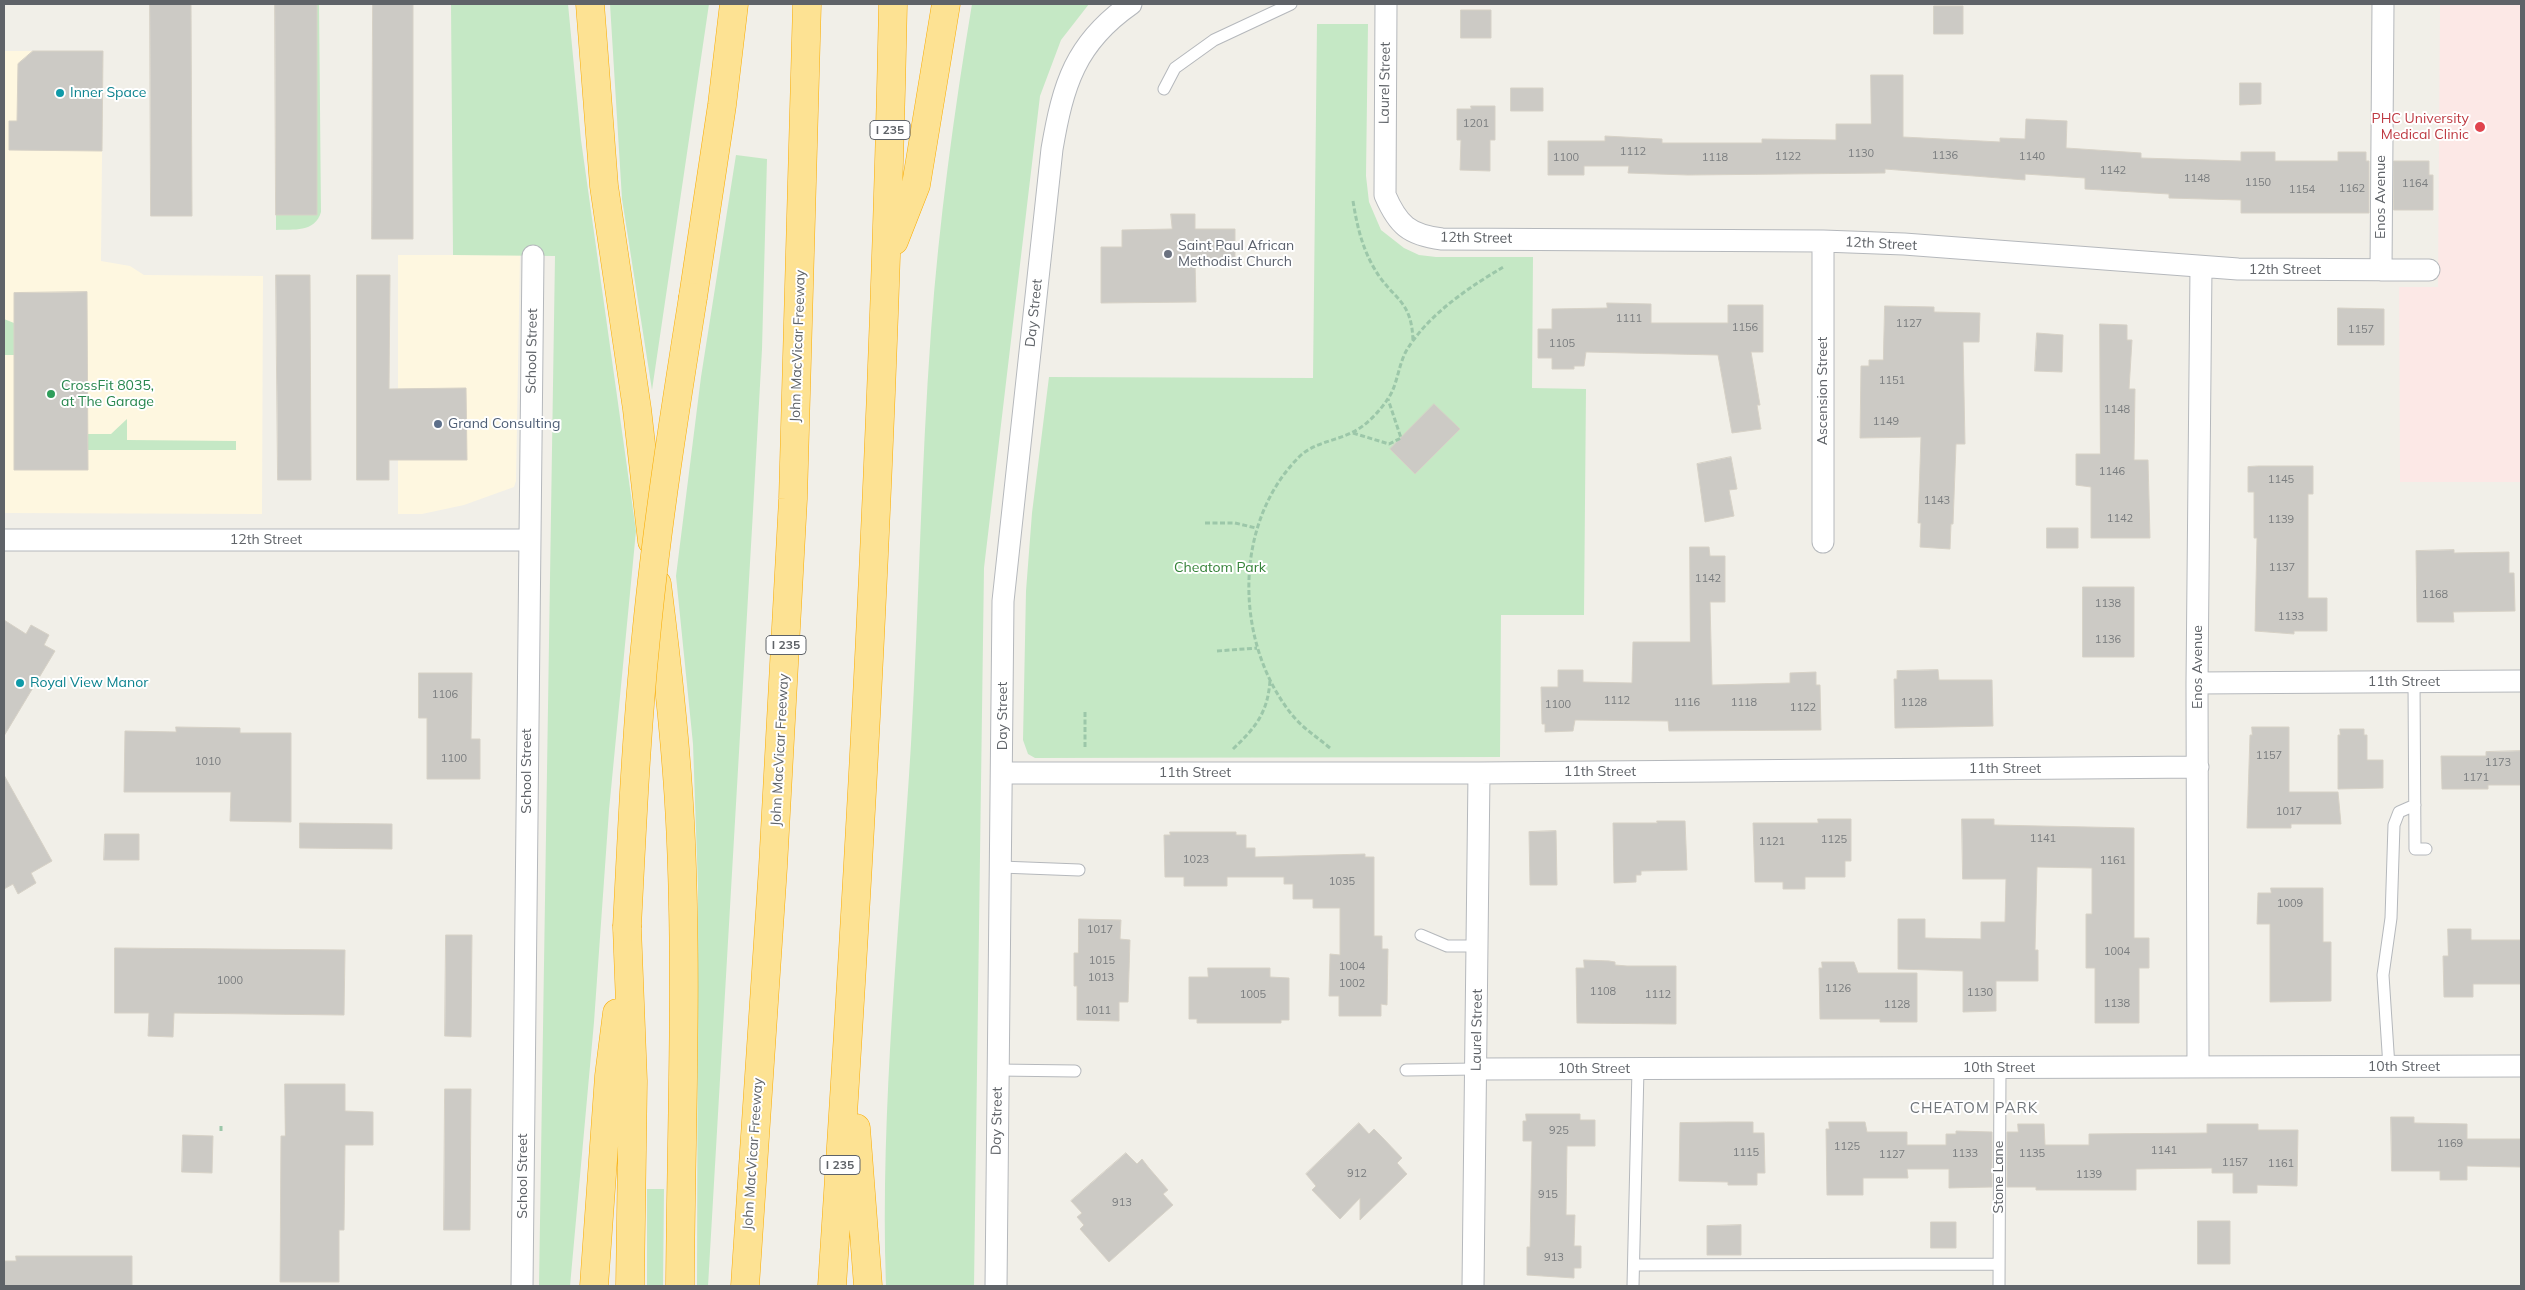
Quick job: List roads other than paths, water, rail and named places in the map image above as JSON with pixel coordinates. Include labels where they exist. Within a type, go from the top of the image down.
[{"type":"highway","points":[[590,4],[604,186],[637,409],[673,719],[682,917],[680,1286]]},
{"type":"highway","points":[[594,1286],[609,1076],[627,932],[634,783],[646,637],[666,465],[722,106],[734,4]]},
{"type":"highway","name":"John MacVicar Freeway","points":[[745,1286],[774,858],[793,500],[807,4]]},
{"type":"highway","name":"I 235","points":[[832,1286],[848,1044],[887,257],[893,4]]},
{"type":"highway","points":[[887,257],[916,185],[946,4]]},
{"type":"highway","points":[[627,932],[633,1081],[630,1286]]},
{"type":"highway","points":[[848,1044],[868,1286]]},
{"type":"street","name":"Day Street","points":[[996,1286],[1003,602],[1057,117],[1069,76],[1097,32],[1131,4]]},
{"type":"street","name":"Laurel Street","points":[[1384,162],[1386,4]]},
{"type":"street","name":"Enos Avenue","points":[[2381,270],[2383,4]]},
{"type":"street","name":"12th Street","points":[[1384,162],[1385,195],[1394,216],[1406,228],[1422,236],[1452,239],[1823,241],[1914,245],[2238,270],[2429,270]]},
{"type":"street","name":"Ascension Street","points":[[1823,241],[1823,542]]},
{"type":"street","name":"School Street","points":[[522,1286],[533,256]]},
{"type":"street","name":"Enos Avenue","points":[[2198,1067],[2197,683],[2201,267]]},
{"type":"street","name":"12th Street","points":[[4,540],[529,540]]},
{"type":"street","name":"11th Street","points":[[2197,683],[2521,681]]},
{"type":"street","name":"11th Street","points":[[1002,773],[1479,773],[2198,767]]},
{"type":"street","name":"Laurel Street","points":[[1473,1286],[1479,773]]},
{"type":"street","name":"10th Street","points":[[1476,1069],[2521,1066]]},
{"type":"lane","points":[[1164,89],[1175,68],[1214,40],[1291,4]]},
{"type":"lane","points":[[2414,682],[2414,849],[2426,849]]},
{"type":"lane","points":[[2389,1067],[2383,975],[2391,918],[2394,825],[2399,812],[2414,805]]},
{"type":"lane","points":[[1001,867],[1079,870]]},
{"type":"lane","points":[[1420,935],[1447,946],[1477,946]]},
{"type":"lane","name":"Stone Lane","points":[[1999,1286],[2000,1068]]},
{"type":"lane","points":[[1406,1070],[1476,1069]]},
{"type":"lane","points":[[1633,1286],[1638,1069]]},
{"type":"lane","points":[[998,1070],[1076,1071]]},
{"type":"lane","points":[[1634,1265],[1999,1264]]},
{"type":"place","name":"Inner Space","points":[[60,93]]},
{"type":"place","name":"PHC University Medical Clinic","points":[[2480,127]]},
{"type":"place","name":"Saint Paul African Methodist Church","points":[[1168,254]]},
{"type":"place","name":"CrossFit 8035, at The Garage","points":[[51,394]]},
{"type":"place","name":"Grand Consulting","points":[[438,424]]},
{"type":"place","name":"Royal View Manor","points":[[20,683]]},
{"type":"district","name":"CHEATOM PARK","points":[[1974,1108]]},
{"type":"park label","name":"Cheatom Park","points":[[1220,568]]}]
